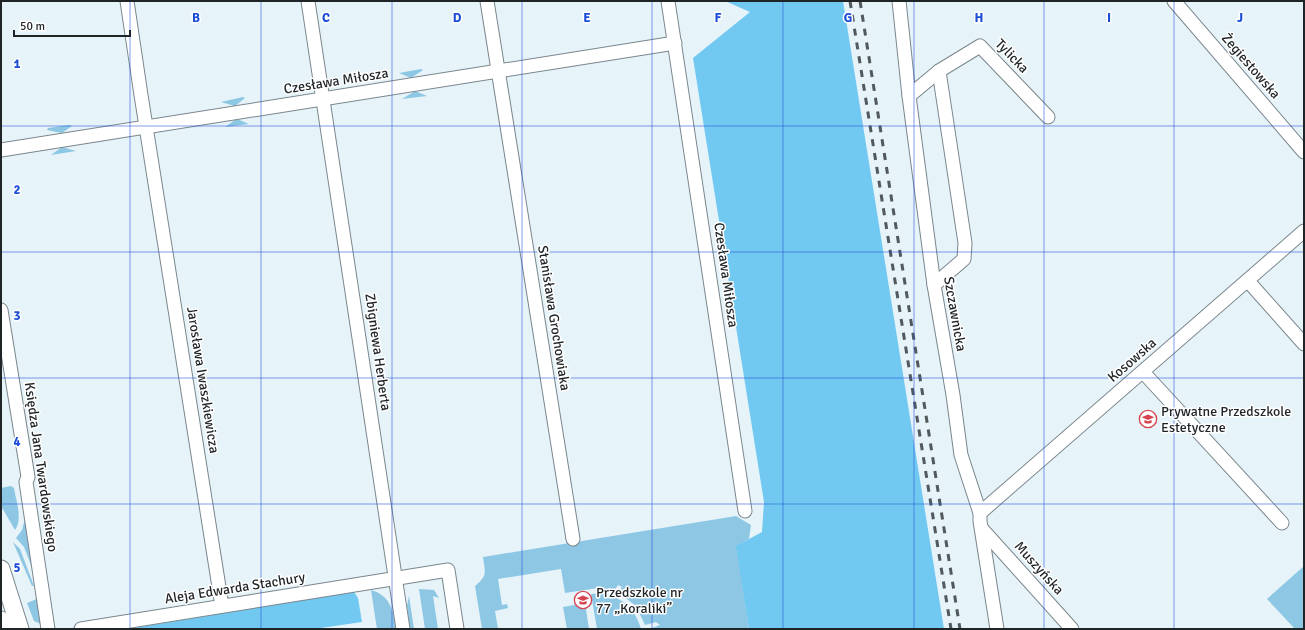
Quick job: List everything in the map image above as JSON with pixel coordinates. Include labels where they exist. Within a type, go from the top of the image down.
[{"type":"street","name":"Jarosława Iwaszkiewicza","points":[[127,1],[222,606]]},
{"type":"street","name":"Zbigniewa Herberta","points":[[308,1],[329,131],[403,629]]},
{"type":"street","name":"Stanisława Grochowiaka","points":[[487,1],[573,539]]},
{"type":"street","name":"Czesława Miłosza","points":[[668,1],[745,511]]},
{"type":"street","name":"Szczawnicka","points":[[899,1],[909,96],[934,285],[962,455],[980,513],[997,629]]},
{"type":"street","name":"Żegiestowska","points":[[1174,1],[1304,152]]},
{"type":"street","name":"Czesława Miłosza","points":[[1,150],[675,43]]},
{"type":"street","name":"Tylicka","points":[[909,96],[939,71],[980,46],[1048,117]]},
{"type":"street","points":[[934,285],[964,259],[965,243],[939,71]]},
{"type":"street","name":"Kosowska","points":[[980,513],[1304,231]]},
{"type":"street","points":[[1248,281],[1304,344]]},
{"type":"street","name":"Księdza Jana Twardowskiego","points":[[1,310],[28,477],[26,482],[48,629]]},
{"type":"street","points":[[1143,372],[1282,523]]},
{"type":"street","name":"Muszyńska","points":[[982,529],[1072,629]]},
{"type":"street","points":[[1,569],[20,629]]},
{"type":"street","name":"Aleja Edwarda Stachury","points":[[81,629],[448,570],[457,629]]},
{"type":"street","points":[[1,620],[3,629]]},
{"type":"shaded area","points":[[725,1],[843,1],[944,629],[749,629],[736,546],[762,532],[764,502],[693,58],[750,12]]},
{"type":"shaded area","points":[[421,69],[423,70],[411,78],[399,73]]},
{"type":"shaded area","points":[[415,91],[427,96],[402,99]]},
{"type":"shaded area","points":[[243,97],[245,98],[235,106],[221,102]]},
{"type":"shaded area","points":[[237,119],[249,124],[225,127],[235,120]]},
{"type":"shaded area","points":[[69,125],[72,126],[62,133],[47,130],[48,128]]},
{"type":"shaded area","points":[[62,147],[76,151],[51,155]]},
{"type":"shaded area","points":[[22,485],[36,578],[24,547],[16,538],[22,530],[25,519],[20,488]]},
{"type":"shaded area","points":[[11,486],[14,488],[19,515],[15,530],[1,506],[1,488]]},
{"type":"shaded area","name":"Przedszkole nr 77 „Koraliki”","points":[[736,516],[751,525],[749,539],[737,546],[749,629],[649,629],[660,625],[656,622],[645,625],[636,606],[619,593],[622,587],[618,585],[614,591],[598,588],[565,593],[561,569],[498,579],[502,605],[507,604],[508,608],[495,611],[498,629],[482,629],[475,586],[482,579],[485,573],[483,557]]},
{"type":"shaded area","points":[[13,542],[20,549],[34,586],[32,586]]},
{"type":"shaded area","points":[[1304,566],[1304,629],[1295,629],[1267,599]]},
{"type":"shaded area","points":[[419,589],[434,590],[439,598],[433,596],[438,629],[425,629]]},
{"type":"shaded area","points":[[371,590],[383,596],[387,600],[394,616],[396,629],[377,629]]},
{"type":"shaded area","points":[[354,592],[358,598],[362,622],[314,629],[127,629]]},
{"type":"shaded area","points":[[600,593],[614,597],[626,604],[635,615],[641,629],[597,629],[591,594]]},
{"type":"shaded area","points":[[409,596],[414,629],[410,629],[407,606]]},
{"type":"shaded area","points":[[39,598],[43,625],[34,621],[27,603]]},
{"type":"shaded area","points":[[585,603],[589,629],[567,629],[563,607]]},
{"type":"railway","points":[[850,1],[951,629]]},
{"type":"railway","points":[[860,1],[960,629]]},
{"type":"place","name":"Prywatne Przedszkole Estetyczne","points":[[1148,419]]},
{"type":"place","name":"Przedszkole nr 77 „Koraliki”","points":[[583,600]]}]
